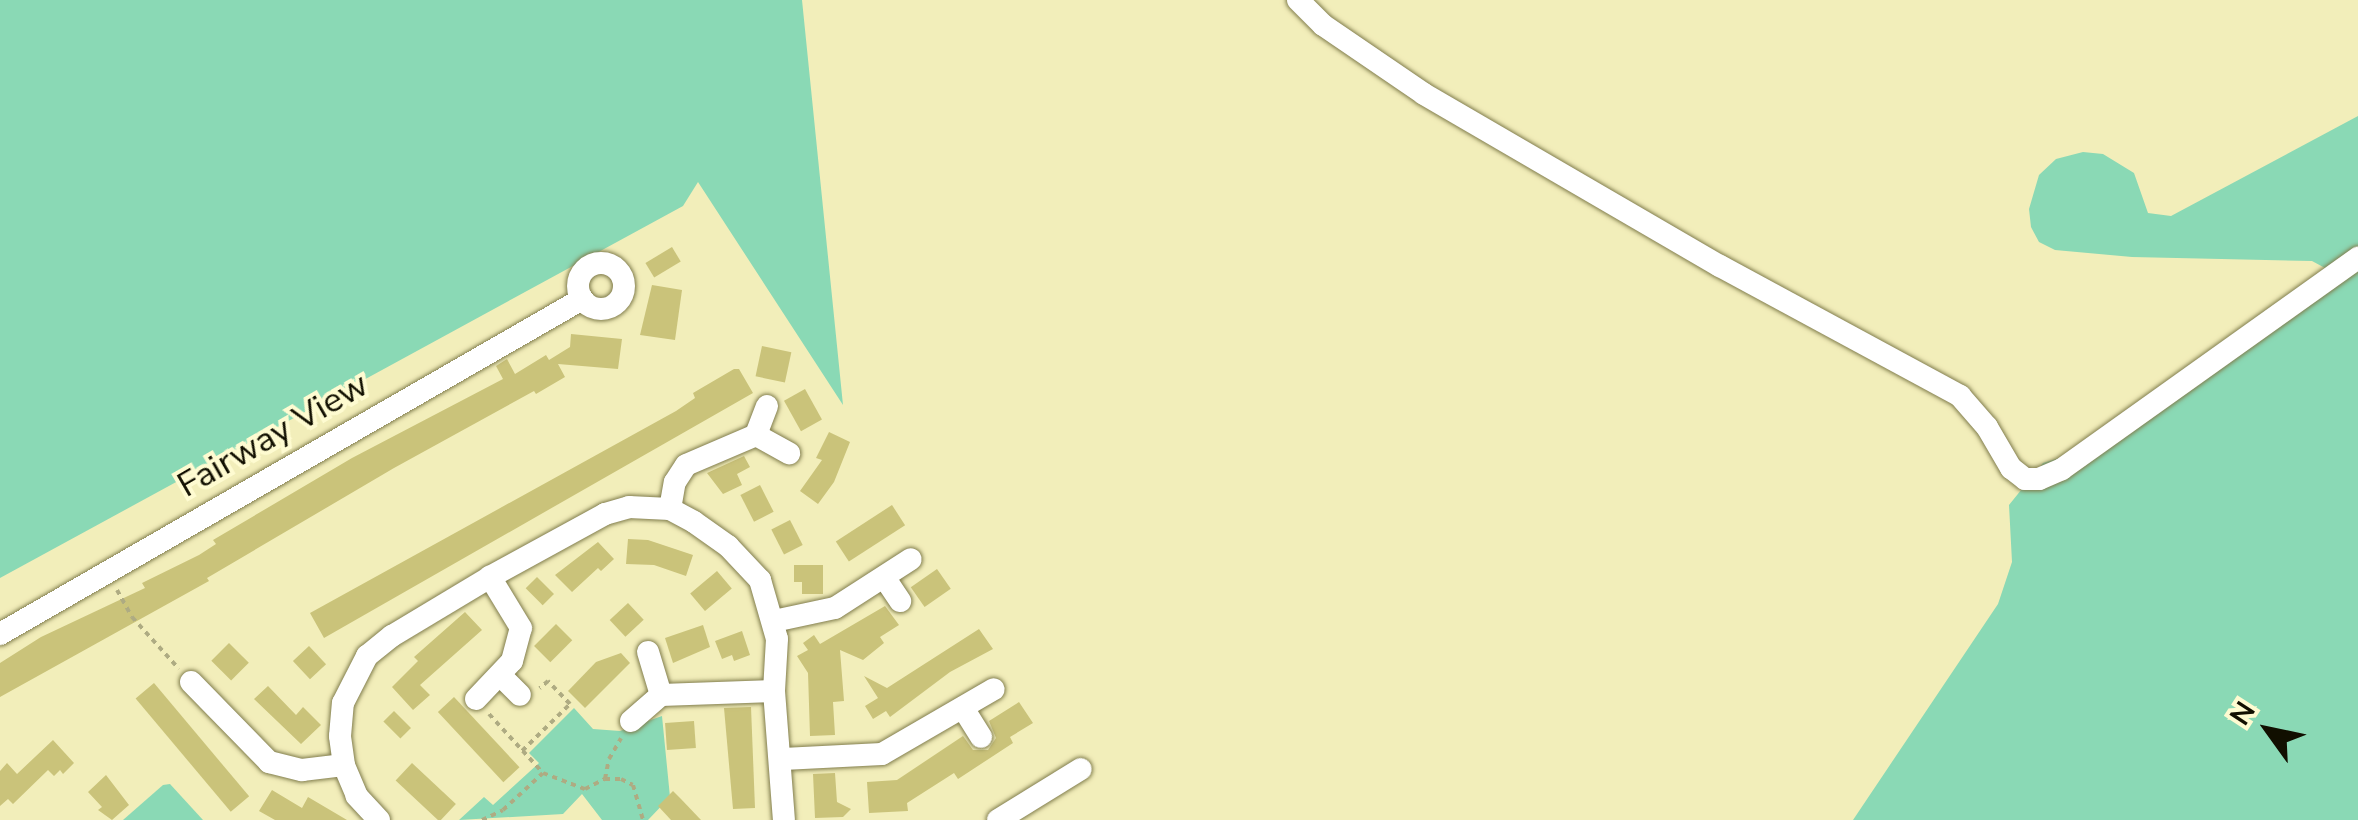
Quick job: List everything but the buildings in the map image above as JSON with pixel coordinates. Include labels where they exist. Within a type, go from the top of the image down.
[{"type":"street","points":[[1298,0],[1323,25],[1424,94],[1720,266],[1960,396],[1987,427],[2011,468],[2025,479],[2039,479],[2062,469],[2358,258]]},
{"type":"street","name":"Fairway View","points":[[0,634],[582,299]]},
{"type":"street","points":[[670,509],[676,482],[686,465],[756,436],[767,406]]},
{"type":"street","points":[[756,436],[788,453]]},
{"type":"street","points":[[379,820],[357,796],[344,765],[340,736],[343,703],[368,656],[392,636],[490,577],[606,514],[630,506],[670,509],[745,562],[760,580],[774,621],[774,691],[783,759],[784,820]]},
{"type":"street","points":[[774,621],[835,608],[911,559]]},
{"type":"street","points":[[476,698],[512,660],[520,628],[490,577]]},
{"type":"street","points":[[884,577],[900,601]]},
{"type":"street","points":[[648,652],[661,695]]},
{"type":"street","points":[[500,676],[520,695]]},
{"type":"street","points":[[191,682],[227,704],[255,752],[284,769],[344,765]]},
{"type":"street","points":[[783,759],[882,754],[994,689]]},
{"type":"street","points":[[631,721],[661,695],[774,691]]},
{"type":"street","points":[[963,708],[981,737]]},
{"type":"street","points":[[1014,816],[1082,769]]},
{"type":"path","points":[[108,573],[132,618],[191,682]]},
{"type":"path","points":[[520,695],[524,699],[548,681],[570,704],[522,751]]},
{"type":"path","points":[[476,698],[543,773],[586,789],[605,780],[621,779],[633,786],[642,820]]},
{"type":"path","points":[[605,780],[609,759],[631,721]]},
{"type":"path","points":[[482,820],[503,810],[543,773]]},
{"type":"green space","points":[[0,0],[802,0],[843,405],[698,182],[683,206],[0,578]]},
{"type":"green space","points":[[2358,116],[2358,820],[1853,820],[1998,604],[2012,562],[2009,505],[2043,463],[2059,458],[2325,268],[2312,261],[2132,257],[2055,250],[2039,242],[2031,227],[2029,209],[2039,175],[2056,159],[2083,152],[2103,154],[2134,173],[2148,213],[2171,216]]},
{"type":"green space","points":[[574,708],[593,729],[620,731],[662,716],[670,797],[648,820],[602,820],[582,794],[563,814],[459,820],[484,797],[493,805],[539,763],[529,753]]},
{"type":"green space","points":[[170,784],[203,820],[123,820],[163,785]]}]
